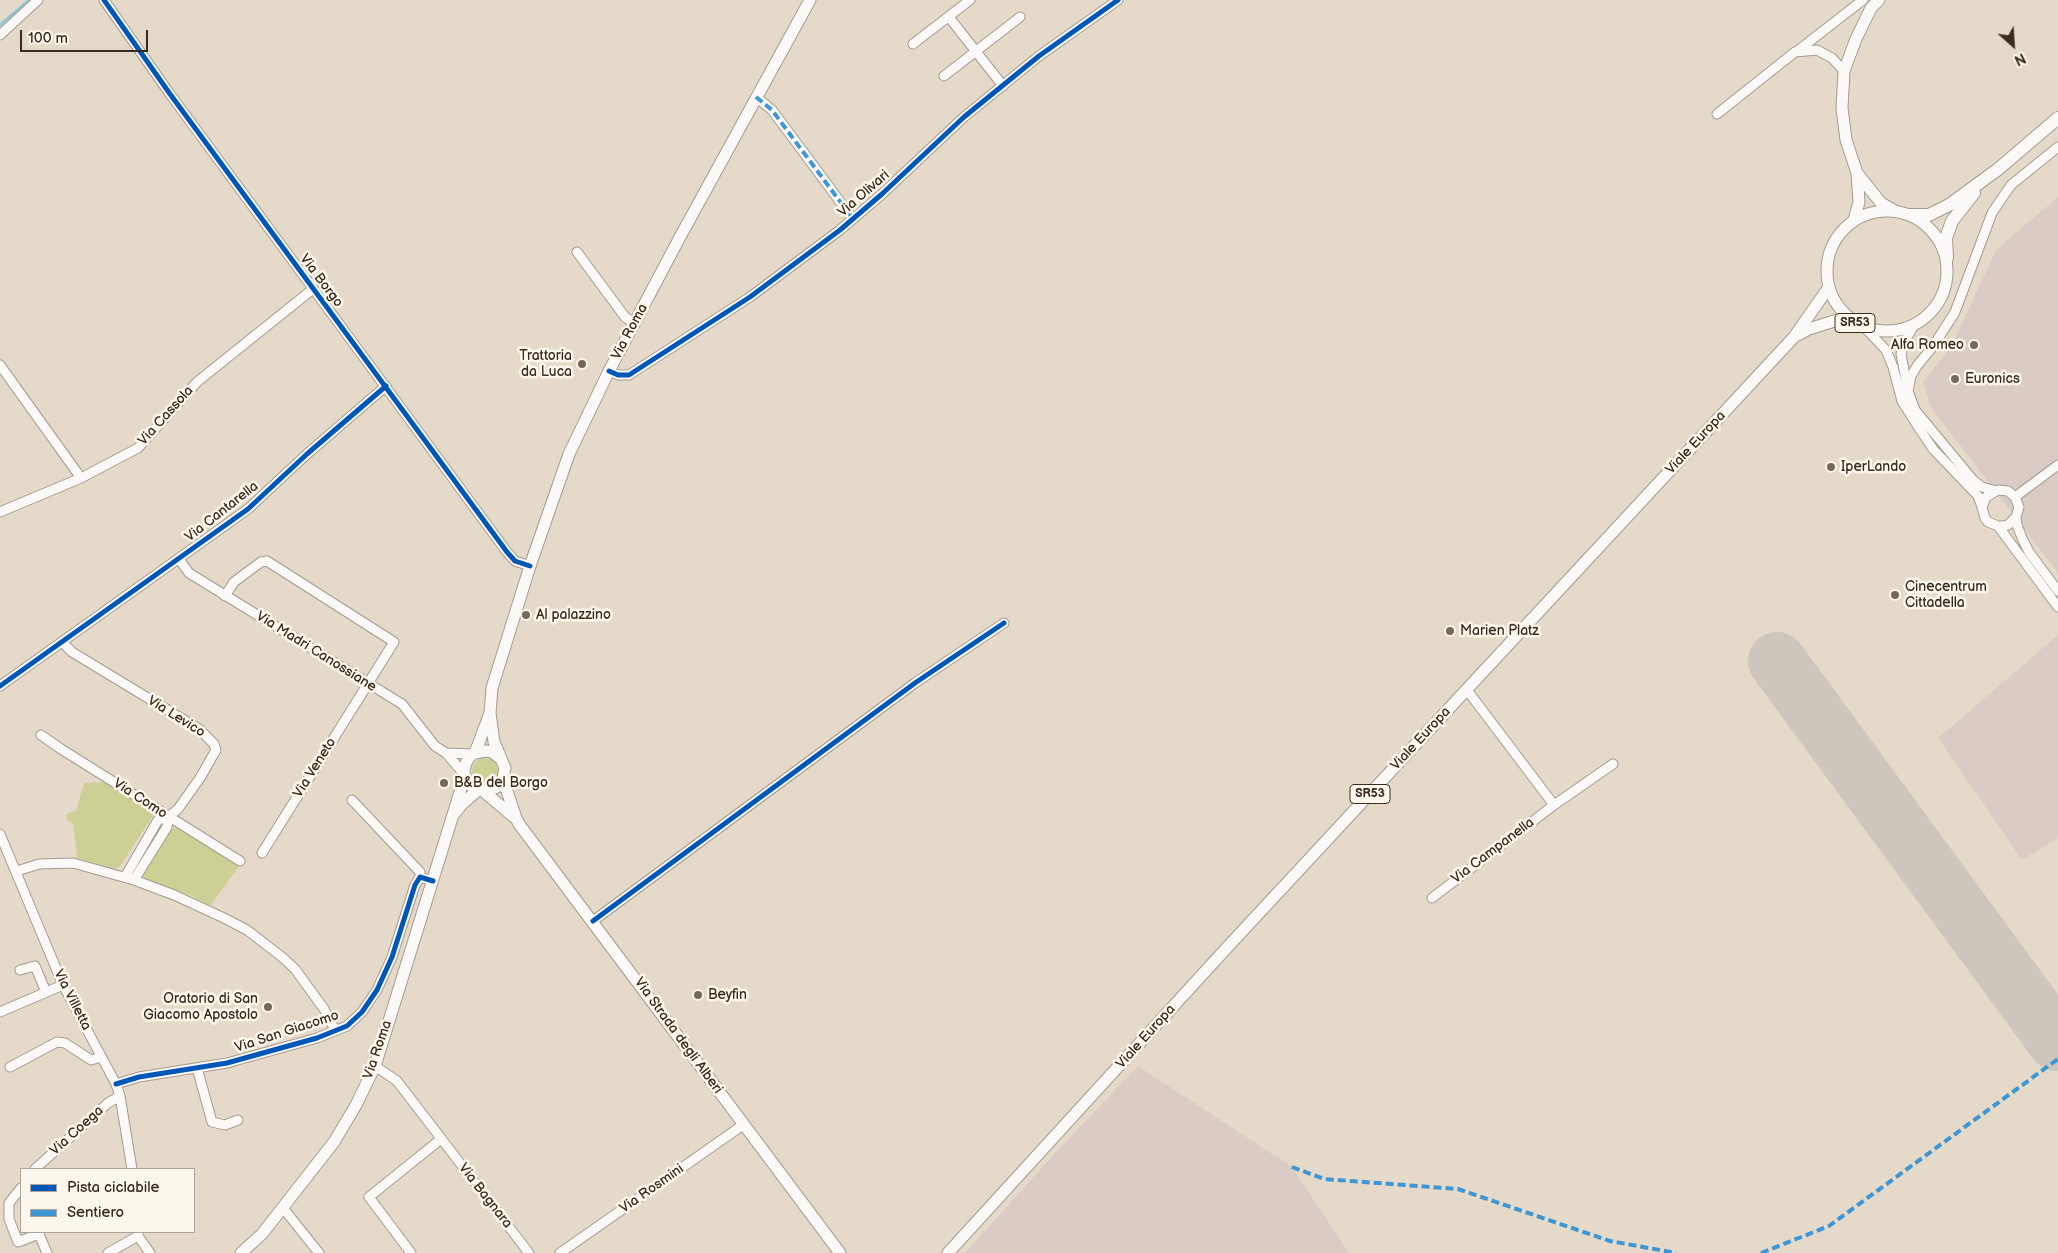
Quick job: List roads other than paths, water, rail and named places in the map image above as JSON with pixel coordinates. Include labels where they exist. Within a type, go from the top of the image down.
[{"type":"highway","name":"SR53","points":[[1947,258],[1946,238],[1952,221],[1969,198],[1997,170],[2058,118]]},
{"type":"highway","name":"SR53","points":[[1910,215],[1929,215],[1939,211],[1997,170]]},
{"type":"main road","name":"Via Roma","points":[[454,814],[462,804],[480,791],[497,787],[503,779],[505,768],[494,742],[490,713],[492,688],[530,566],[569,454],[609,371],[810,0]]},
{"type":"main road","points":[[1854,220],[1859,202],[1857,172],[1846,140],[1842,108],[1844,71],[1856,39],[1871,8],[1879,0]]},
{"type":"main road","points":[[1857,172],[1881,203],[1896,211]]},
{"type":"main road","name":"SR53","points":[[1896,211],[1910,215],[1919,219],[1934,232],[1944,249],[1947,258],[1948,274],[1945,290],[1938,304],[1927,317],[1914,326],[1895,331],[1876,331],[1865,328],[1839,308],[1829,287],[1827,268],[1830,250],[1836,238],[1854,220],[1874,212],[1896,211]]},
{"type":"main road","name":"Viale Europa","points":[[948,1253],[1794,338],[1829,287]]},
{"type":"main road","name":"Viale Europa","points":[[1794,338],[1809,329],[1847,316]]},
{"type":"main road","name":"Via Roma","points":[[241,1253],[262,1234],[334,1142],[356,1105],[375,1066],[454,814],[466,763],[474,754],[490,713]]},
{"type":"main road","points":[[474,754],[486,751],[492,752],[501,759]]},
{"type":"main road","points":[[464,775],[470,785],[480,791]]},
{"type":"main road","name":"Via Strada degli Alberi","points":[[503,779],[516,818]]},
{"type":"main road","name":"Via Strada degli Alberi","points":[[480,791],[516,818],[840,1253]]},
{"type":"street","points":[[0,35],[38,0]]},
{"type":"street","name":"Via Borgo","points":[[104,0],[312,289],[386,386],[507,552],[515,561],[530,566]]},
{"type":"street","points":[[913,44],[970,0]]},
{"type":"street","name":"Via Olivari","points":[[609,371],[618,375],[629,375],[750,297],[853,219],[964,118],[1039,56],[1118,0]]},
{"type":"street","points":[[1717,114],[1863,0]]},
{"type":"street","points":[[949,16],[1003,86]]},
{"type":"street","points":[[944,76],[1020,17]]},
{"type":"street","points":[[1796,52],[1817,50],[1832,58],[1844,71]]},
{"type":"street","points":[[756,97],[772,110],[853,219]]},
{"type":"street","points":[[1908,391],[1911,376],[1955,312],[1992,213],[2011,185],[2058,146]]},
{"type":"street","points":[[577,252],[625,317],[635,324]]},
{"type":"street","name":"Via Cassola","points":[[0,512],[81,478],[138,448],[197,382],[312,289]]},
{"type":"street","points":[[1914,326],[1906,339],[1901,354],[1908,391],[1915,410],[1963,471],[1982,487],[1996,491],[2008,491],[2015,497],[2019,507],[2016,517],[2008,524],[1998,526]]},
{"type":"street","points":[[1865,328],[1886,350],[1893,367],[1902,401],[1933,449],[1978,496],[1985,518],[1988,522],[1998,526],[2058,607]]},
{"type":"street","points":[[0,365],[81,478]]},
{"type":"street","name":"Via Cantarella","points":[[0,686],[248,509],[307,454],[386,386]]},
{"type":"street","points":[[2015,497],[2058,465]]},
{"type":"street","points":[[1982,507],[1986,497],[1996,491]]},
{"type":"street","points":[[2016,517],[2022,538],[2029,552],[2058,591]]},
{"type":"street","name":"Via Madri Canossiane","points":[[179,559],[189,573],[402,704],[435,746],[446,753],[464,775]]},
{"type":"street","name":"Via Veneto","points":[[225,596],[234,582],[261,562],[267,562],[275,565],[394,642],[262,853]]},
{"type":"street","points":[[593,921],[915,683],[1004,623]]},
{"type":"street","name":"Via Levico","points":[[62,642],[72,652],[199,729],[214,744],[216,750],[200,778],[178,809],[168,817],[158,820],[124,877]]},
{"type":"street","points":[[1467,690],[1554,805]]},
{"type":"street","name":"Via Como","points":[[41,734],[168,817],[240,861]]},
{"type":"street","points":[[446,753],[474,754]]},
{"type":"street","name":"Via Campanella","points":[[1432,898],[1554,805],[1613,764]]},
{"type":"street","points":[[352,800],[420,872],[420,877],[433,881]]},
{"type":"street","name":"Via Levico","points":[[134,880],[166,827],[168,817]]},
{"type":"street","name":"Via Villetta","points":[[0,834],[63,985],[116,1084],[120,1096],[132,1168]]},
{"type":"street","points":[[17,871],[39,864],[73,863],[134,880],[174,895],[224,918],[247,930],[264,942],[295,969],[324,1009],[335,1030]]},
{"type":"street","name":"Via San Giacomo","points":[[116,1084],[139,1077],[227,1063],[268,1053],[347,1026],[362,1012],[377,990],[388,967],[411,897],[420,877]]},
{"type":"street","points":[[20,970],[35,966],[46,992]]},
{"type":"street","points":[[388,967],[403,972]]},
{"type":"street","points":[[0,1012],[63,985]]},
{"type":"street","points":[[10,1067],[57,1042],[65,1043],[91,1060],[101,1057]]},
{"type":"street","name":"Via Bagnara","points":[[375,1066],[398,1081],[529,1253]]},
{"type":"street","points":[[197,1068],[212,1122],[225,1125],[238,1120]]},
{"type":"street","name":"Via Coega","points":[[37,1168],[108,1103],[120,1096]]},
{"type":"street","name":"Via Rosmini","points":[[560,1253],[743,1125]]},
{"type":"street","points":[[411,1253],[369,1197],[441,1139]]},
{"type":"street","points":[[20,1189],[10,1203],[9,1219],[18,1242],[39,1234],[47,1253]]},
{"type":"street","points":[[283,1208],[320,1253]]},
{"type":"street","points":[[108,1253],[138,1234],[150,1253]]},
{"type":"waterway","points":[[0,25],[29,0]]},
{"type":"place","name":"Alfa Romeo","points":[[1974,345]]},
{"type":"place","name":"Trattoria da Luca","points":[[582,364]]},
{"type":"place","name":"Euronics","points":[[1955,379]]},
{"type":"place","name":"IperLando","points":[[1831,467]]},
{"type":"place","name":"Cinecentrum Cittadella","points":[[1895,595]]},
{"type":"place","name":"Al palazzino","points":[[526,615]]},
{"type":"place","name":"Marien Platz","points":[[1450,631]]},
{"type":"place","name":"B&B del Borgo","points":[[444,783]]},
{"type":"place","name":"Beyfin","points":[[698,995]]},
{"type":"place","name":"Oratorio di San Giacomo Apostolo","points":[[268,1007]]}]
